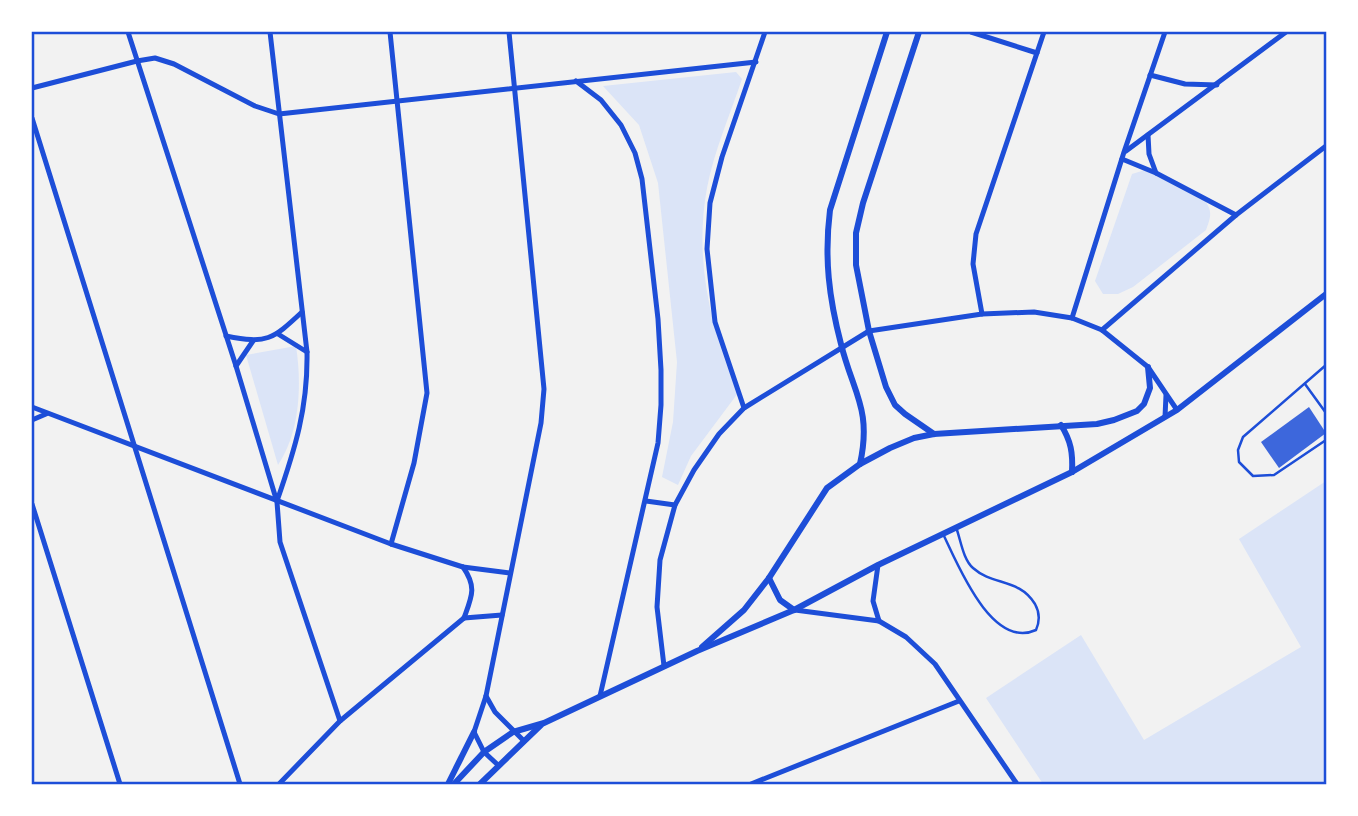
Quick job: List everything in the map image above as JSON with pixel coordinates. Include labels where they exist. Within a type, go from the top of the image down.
[{"type":"street","points":[[128,32],[236,366],[277,502],[280,542],[340,721]]},
{"type":"street","points":[[270,32],[307,352],[308,383],[299,437],[277,502]]},
{"type":"street","points":[[390,32],[426,393],[414,463],[391,544]]},
{"type":"street","points":[[448,785],[474,732],[486,696],[541,424],[544,389],[509,32]]},
{"type":"street","points":[[744,408],[715,322],[707,249],[710,203],[722,157],[765,32]]},
{"type":"street","points":[[860,464],[865,431],[864,410],[841,347],[826,265],[830,210],[887,32]]},
{"type":"street","points":[[919,32],[863,203],[856,233],[856,265],[869,331],[886,387],[895,405],[934,435]]},
{"type":"street","points":[[971,32],[1037,52]]},
{"type":"street","points":[[982,314],[974,264],[976,234],[1044,32]]},
{"type":"street","points":[[1072,318],[1165,32]]},
{"type":"street","points":[[1123,155],[1286,32]]},
{"type":"street","points":[[32,88],[155,58],[174,64],[255,106],[279,114],[756,62]]},
{"type":"street","points":[[1150,75],[1185,84],[1217,85]]},
{"type":"street","points":[[576,81],[601,100],[621,125],[635,153],[642,179],[658,319],[661,382],[658,443],[600,696]]},
{"type":"street","points":[[32,118],[240,785]]},
{"type":"street","points":[[1147,135],[1149,154],[1156,173]]},
{"type":"street","points":[[1102,330],[1236,215],[1326,146]]},
{"type":"street","points":[[1123,155],[1236,215]]},
{"type":"street","points":[[454,785],[484,752],[513,732],[544,723],[697,651],[794,610],[878,565],[1072,472],[1177,410],[1326,294]]},
{"type":"street","points":[[226,336],[253,341],[278,334],[302,312]]},
{"type":"street","points":[[664,666],[657,607],[660,560],[675,505],[694,470],[719,434],[744,408],[869,331],[982,314],[1034,312],[1072,318],[1102,330],[1148,367],[1177,410]]},
{"type":"street","points":[[278,334],[307,352]]},
{"type":"street","points":[[236,366],[253,341]]},
{"type":"street","points":[[697,651],[744,610],[769,578],[827,488],[860,464],[914,438],[1105,422],[1137,411],[1144,404],[1148,397],[1148,367]]},
{"type":"street","points":[[1165,417],[1166,395]]},
{"type":"street","points":[[32,407],[391,544],[463,567],[510,573]]},
{"type":"street","points":[[32,421],[46,414]]},
{"type":"street","points":[[1060,425],[1069,437],[1073,452],[1072,472]]},
{"type":"street","points":[[646,501],[675,505]]},
{"type":"street","points":[[32,504],[120,785]]},
{"type":"street","points":[[878,565],[873,601],[879,621]]},
{"type":"street","points":[[279,785],[340,721],[464,618],[473,592],[471,579],[463,567]]},
{"type":"street","points":[[769,578],[780,600],[794,610],[879,621],[922,650],[935,664],[1017,785]]},
{"type":"street","points":[[464,618],[502,615]]},
{"type":"street","points":[[486,696],[495,712],[524,741]]},
{"type":"street","points":[[751,785],[959,701]]},
{"type":"street","points":[[480,785],[544,723]]},
{"type":"street","points":[[474,732],[484,752],[498,765]]},
{"type":"lane","points":[[1326,365],[1243,437],[1238,450],[1239,462],[1253,476],[1274,475],[1326,440]]},
{"type":"lane","points":[[1305,384],[1326,413]]},
{"type":"lane","points":[[943,534],[978,604],[1010,630],[1022,633],[1036,631],[1039,616],[1030,596],[1014,585],[976,571],[967,562],[956,527]]},
{"type":"shaded area","points":[[736,72],[742,79],[710,174],[702,241],[712,318],[738,393],[691,456],[678,485],[662,477],[673,422],[677,362],[658,183],[639,125],[603,86]]},
{"type":"shaded area","points":[[1145,170],[1206,202],[1210,213],[1209,223],[1206,230],[1133,287],[1118,294],[1103,294],[1095,281],[1132,174]]},
{"type":"shaded area","points":[[296,346],[298,408],[291,438],[278,465],[246,355]]},
{"type":"shaded area","points":[[1326,481],[1326,784],[1043,784],[986,698],[1081,635],[1144,740],[1301,647],[1239,539]]},
{"type":"building","points":[[1309,407],[1326,433],[1279,468],[1261,442]]}]
